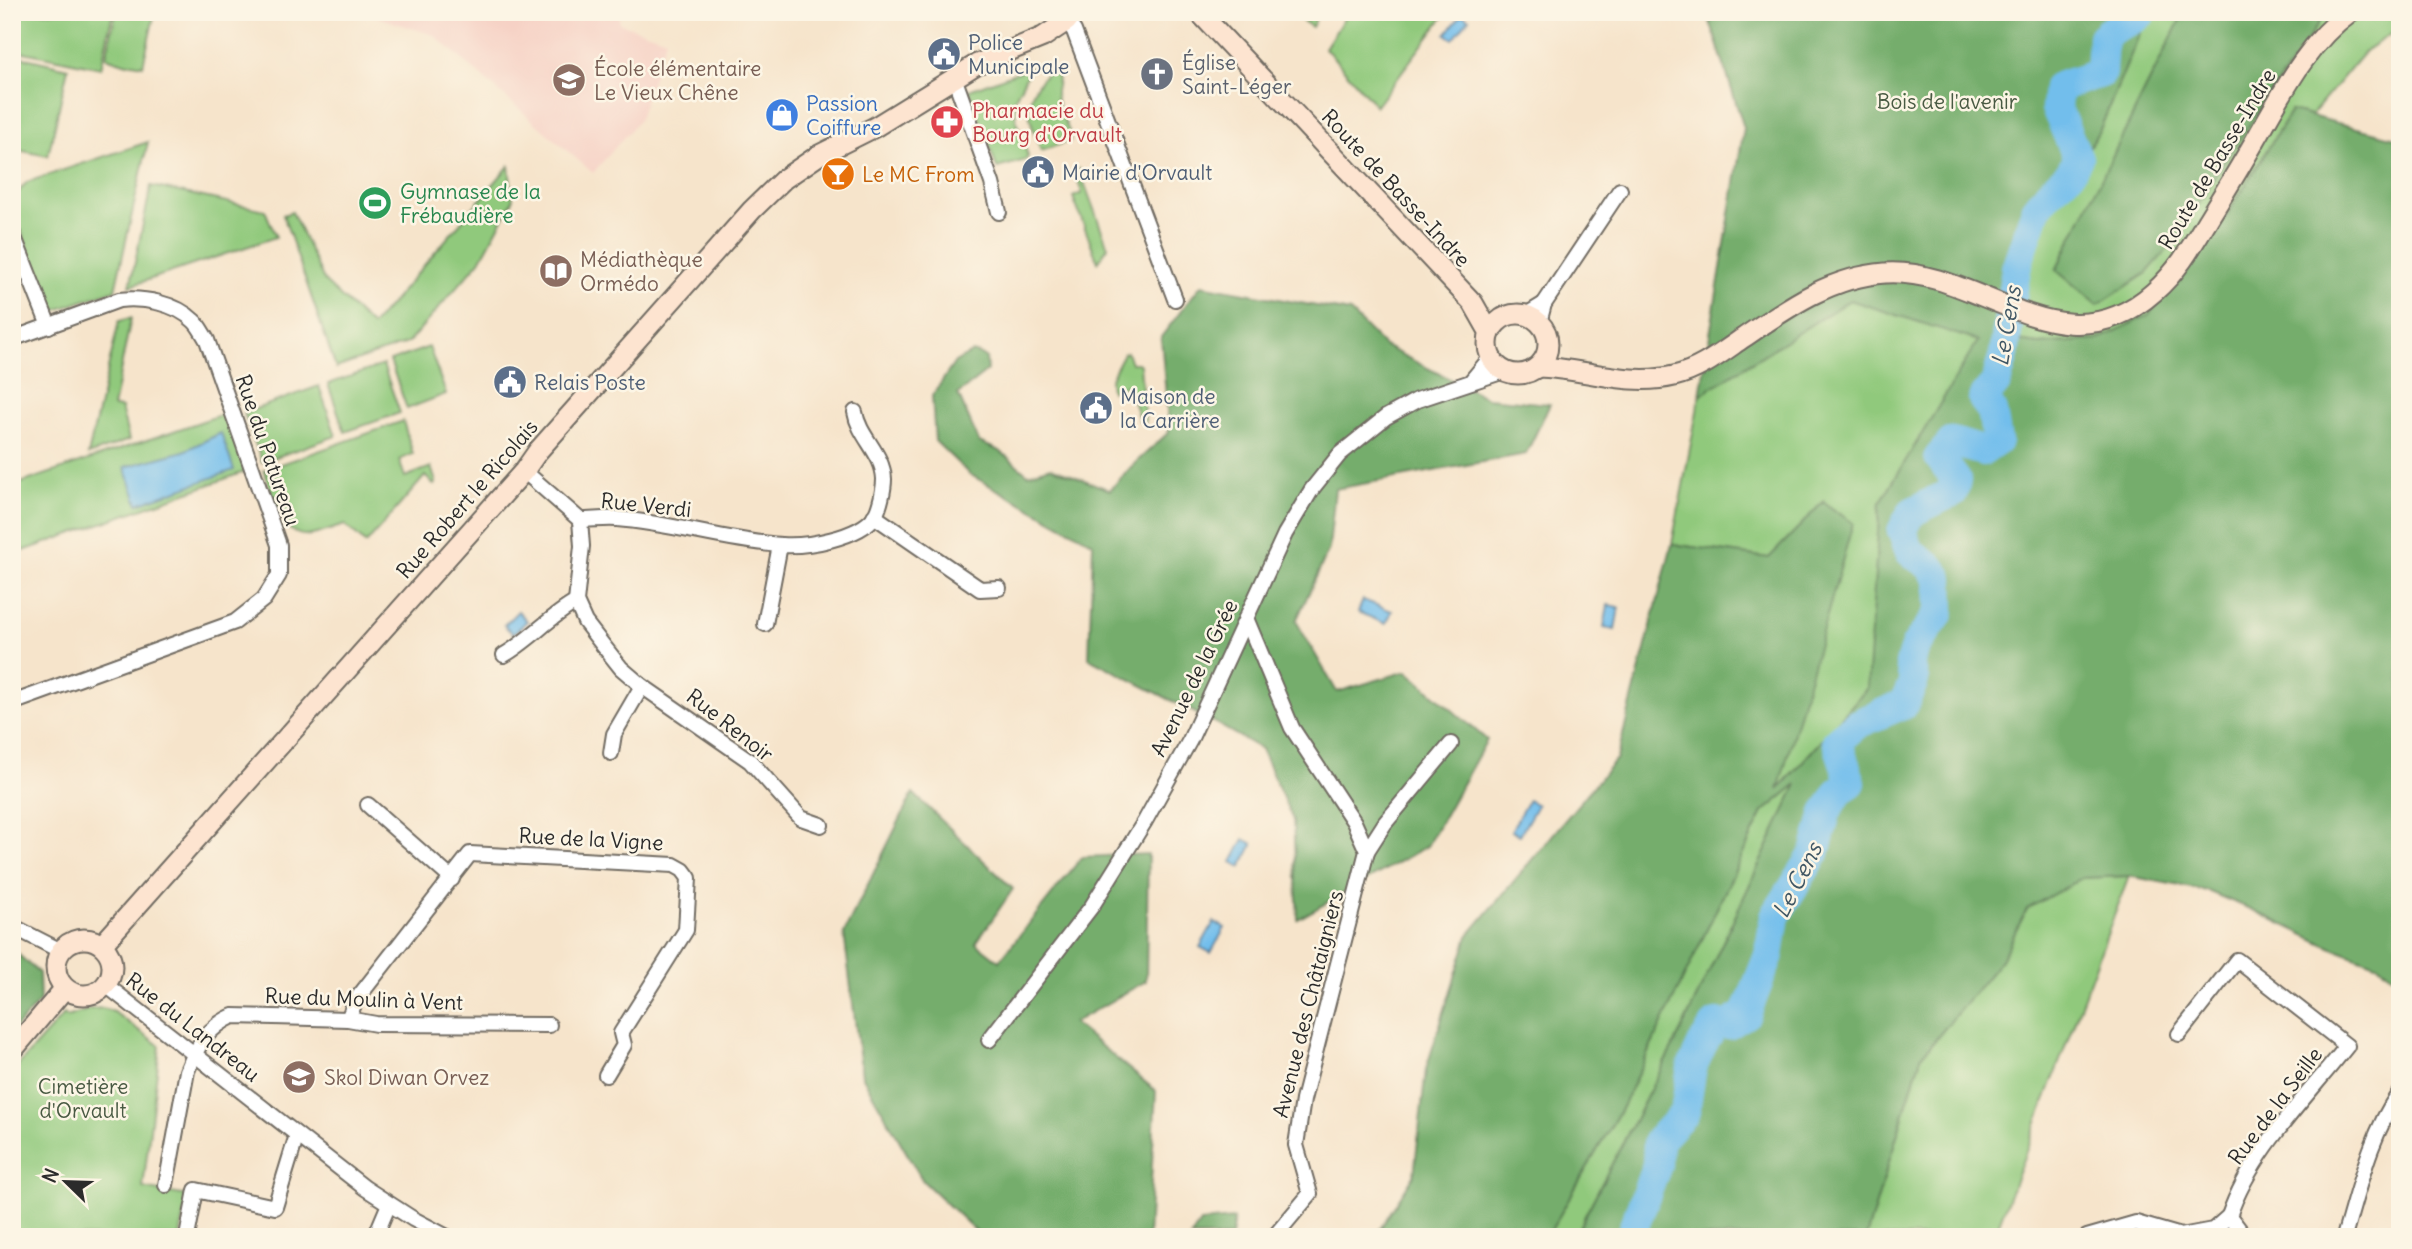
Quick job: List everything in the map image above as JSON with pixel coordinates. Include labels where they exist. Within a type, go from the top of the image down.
[{"type":"main road","name":"Route de Basse-Indre","points":[[1199,12],[1473,303],[1490,334]]},
{"type":"main road","name":"Route de Basse-Indre","points":[[1538,367],[1562,367],[1580,373],[1647,380],[1675,376],[1710,361],[1777,314],[1823,288],[1854,278],[1887,273],[1928,278],[1960,287],[2029,316],[2062,323],[2093,322],[2124,313],[2154,293],[2181,264],[2291,79],[2314,47],[2350,12]]},
{"type":"main road","name":"Rue Robert le Ricolais","points":[[102,945],[524,471],[538,451],[661,312],[752,211],[785,179],[819,155],[874,127],[954,77],[977,64],[1043,37],[1070,17]]},
{"type":"main road","name":"Route de Basse-Indre","points":[[1473,303],[1529,314]]},
{"type":"main road","points":[[1548,348],[1538,367],[1516,374],[1497,364],[1488,349],[1490,334],[1500,320],[1529,314],[1545,330],[1548,348],[1562,367]]},
{"type":"main road","points":[[81,939],[93,940],[102,945],[112,964],[106,985],[97,992],[86,995],[65,988],[56,970],[61,951],[71,942],[81,939]]},
{"type":"main road","points":[[12,1051],[65,988]]},
{"type":"street","points":[[1070,17],[1175,299]]},
{"type":"street","points":[[954,77],[992,183],[999,212]]},
{"type":"street","points":[[1529,314],[1620,190]]},
{"type":"street","points":[[12,232],[48,326]]},
{"type":"street","name":"Rue du Patureau","points":[[12,339],[119,300],[133,298],[179,310],[195,321],[207,340],[279,545],[279,575],[264,599],[235,622],[12,703]]},
{"type":"street","name":"Avenue de la Grée","points":[[989,1040],[1091,906],[1145,821],[1190,740],[1285,534],[1312,489],[1340,454],[1386,417],[1417,400],[1472,380],[1497,364]]},
{"type":"street","points":[[855,412],[857,426],[880,461],[884,480],[874,516],[981,589],[999,588]]},
{"type":"street","name":"Rue Verdi","points":[[524,471],[580,520],[617,519],[780,545],[800,545],[836,538],[856,530],[874,516]]},
{"type":"street","points":[[504,655],[520,646],[555,614],[576,602],[582,546],[580,520]]},
{"type":"street","points":[[765,624],[780,545]]},
{"type":"street","name":"Rue Renoir","points":[[576,602],[585,621],[621,668],[642,686],[750,761],[801,818],[821,825]]},
{"type":"street","points":[[1246,618],[1293,728],[1354,822],[1367,851]]},
{"type":"street","points":[[611,752],[614,734],[642,686]]},
{"type":"street","name":"Avenue des Châtaigniers","points":[[1274,1237],[1310,1194],[1296,1145],[1303,1100],[1367,851],[1385,823],[1451,744]]},
{"type":"street","points":[[369,805],[452,879]]},
{"type":"street","points":[[1354,822],[1385,823]]},
{"type":"street","name":"Rue de la Vigne","points":[[348,1019],[356,1000],[470,854],[674,865],[683,870],[689,878],[686,930],[621,1033],[624,1045],[606,1075]]},
{"type":"street","points":[[12,926],[61,951]]},
{"type":"street","name":"Rue de la Seille","points":[[2179,1034],[2237,960],[2347,1046],[2264,1148],[2236,1194],[2229,1216]]},
{"type":"street","name":"Rue du Landreau","points":[[106,985],[389,1204],[447,1237]]},
{"type":"street","name":"Rue du Moulin à Vent","points":[[166,1185],[187,1071],[194,1054],[216,1024],[233,1016],[348,1019],[376,1024],[549,1025]]},
{"type":"street","points":[[2344,1237],[2383,1117],[2400,1092]]},
{"type":"street","points":[[187,1237],[196,1190],[275,1207],[297,1135]]},
{"type":"street","points":[[375,1237],[389,1204]]},
{"type":"street","points":[[2087,1237],[2136,1223],[2181,1236],[2213,1230],[2229,1216],[2245,1237]]},
{"type":"shaded area","name":"École élémentaire Le Vieux Chêne","points":[[361,12],[620,12],[619,23],[666,39],[638,121],[593,173],[434,35]]},
{"type":"green space","points":[[22,12],[113,12],[101,68],[14,50]]},
{"type":"green space","points":[[116,12],[155,12],[143,65],[127,64],[106,57]]},
{"type":"green space","points":[[1289,12],[1319,12],[1312,27]]},
{"type":"green space","points":[[1348,12],[1447,12],[1376,106],[1325,48]]},
{"type":"green space","name":"Bois de l'avenir","points":[[1707,12],[2142,12],[2145,21],[2101,127],[2030,247],[2017,341],[2039,344],[2098,340],[2148,315],[2180,281],[2225,218],[2291,111],[2400,139],[2400,982],[2379,965],[2330,947],[2207,891],[2129,876],[2082,878],[2027,909],[2001,960],[1921,1057],[1866,1237],[1574,1237],[1681,1031],[1797,784],[1763,812],[1622,1107],[1547,1237],[1375,1237],[1414,1175],[1426,1069],[1468,936],[1617,758],[1672,544],[1769,558],[1823,502],[1853,523],[1778,790],[1867,688],[1880,503],[1978,341],[1850,300],[1700,395],[1744,128]]},
{"type":"green space","points":[[2142,12],[2184,12],[2057,270],[2179,236],[2224,162],[2326,12],[2400,12],[2400,28],[2365,51],[2311,116],[2291,111],[2225,218],[2180,281],[2148,315],[2098,340],[2039,344],[2017,341],[2030,247],[2101,127],[2144,21]]},
{"type":"green space","points":[[2184,12],[2326,12],[2224,162],[2179,236],[2147,273],[2098,305],[2056,270]]},
{"type":"green space","points":[[13,55],[68,68],[48,156],[12,149]]},
{"type":"green space","points":[[1031,67],[1015,98],[1016,121],[1028,156],[1026,160],[997,168],[969,90]]},
{"type":"green space","points":[[1052,68],[1057,76],[1057,100],[1070,134],[1070,141],[1041,151],[1032,127],[1029,107],[1035,88]]},
{"type":"green space","points":[[148,142],[115,290],[51,312],[12,199],[27,182]]},
{"type":"green space","points":[[509,166],[513,200],[480,261],[408,343],[336,368],[283,215],[292,212],[325,282],[372,326]]},
{"type":"green space","points":[[1079,169],[1108,247],[1098,262],[1073,197],[1082,193],[1074,170]]},
{"type":"green space","points":[[151,186],[265,210],[276,237],[130,286]]},
{"type":"green space","points":[[1201,285],[1350,312],[1384,346],[1487,398],[1550,404],[1526,454],[1335,489],[1329,549],[1296,621],[1337,692],[1407,671],[1487,740],[1427,846],[1298,919],[1293,820],[1261,749],[1089,658],[1093,543],[969,474],[935,441],[932,396],[955,362],[973,352],[986,357],[987,371],[958,394],[979,442],[1000,451],[1028,474],[1051,467],[1110,490],[1169,432],[1161,337]]},
{"type":"green space","points":[[1851,297],[1979,341],[1880,503],[1868,688],[1776,791],[1823,502],[1769,558],[1672,544],[1700,395]]},
{"type":"green space","points":[[131,318],[113,407],[121,408],[129,440],[88,455],[119,321]]},
{"type":"green space","points":[[429,347],[446,394],[407,409],[390,361]]},
{"type":"green space","points":[[1127,352],[1131,363],[1140,365],[1145,423],[1140,422],[1128,385],[1111,391],[1110,380]]},
{"type":"green space","points":[[383,365],[400,413],[345,432],[328,384]]},
{"type":"green space","points":[[319,386],[336,436],[262,462],[244,413]]},
{"type":"green space","points":[[232,411],[253,469],[12,555],[12,486]]},
{"type":"green space","points":[[403,421],[413,454],[399,460],[405,477],[431,467],[436,482],[434,485],[425,476],[366,544],[345,525],[312,535],[301,535],[284,523],[264,470]]},
{"type":"green space","points":[[1799,782],[1681,1031],[1574,1237],[1547,1237],[1622,1107],[1763,812]]},
{"type":"green space","points":[[913,793],[1013,889],[976,943],[999,961],[1082,857],[1148,854],[1146,981],[1073,1023],[1156,1091],[1148,1237],[982,1237],[923,1181],[862,1076],[844,933]]},
{"type":"green space","points":[[2129,876],[1994,1237],[1866,1237],[1921,1057],[2001,960],[2027,909],[2082,878]]},
{"type":"green space","points":[[12,949],[39,973],[40,1001],[12,1032]]},
{"type":"green space","name":"Cimetière d'Orvault","points":[[103,1008],[114,1012],[160,1046],[143,1188],[188,1196],[180,1237],[12,1237],[12,1072],[64,1014],[67,1017],[90,1009]]},
{"type":"green space","points":[[1234,1219],[1231,1237],[1191,1237],[1200,1222]]},
{"type":"water","points":[[1462,14],[1469,19],[1453,39],[1446,34]]},
{"type":"water","points":[[221,433],[234,470],[138,504],[125,467],[184,451]]},
{"type":"water","points":[[1363,600],[1392,611],[1386,624],[1358,612]]},
{"type":"water","points":[[1608,605],[1619,607],[1615,630],[1604,628]]},
{"type":"water","points":[[518,611],[527,621],[513,634],[504,625]]},
{"type":"water","points":[[1528,800],[1537,805],[1520,835],[1511,831]]},
{"type":"water","points":[[1244,839],[1253,844],[1241,867],[1232,862]]},
{"type":"water","points":[[1214,922],[1225,928],[1211,953],[1200,947]]},
{"type":"waterway","name":"Le Cens","points":[[1630,1237],[1657,1165],[1658,1141],[1685,1112],[1692,1067],[1703,1043],[1716,1024],[1728,1025],[1746,1014],[1769,955],[1775,916],[1815,853],[1826,813],[1840,790],[1851,783],[1837,741],[1857,724],[1904,704],[1914,680],[1910,664],[1915,647],[1940,612],[1939,578],[1930,566],[1910,552],[1902,531],[1912,512],[1953,492],[1956,480],[1939,457],[1952,442],[1983,451],[1997,441],[1992,411],[1983,399],[1996,383],[2004,354],[2016,268],[2036,209],[2051,190],[2070,173],[2078,158],[2056,108],[2058,87],[2101,73],[2103,37],[2143,12]]},
{"type":"place","name":"Police Municipale","points":[[944,54]]},
{"type":"place","name":"Église Saint-Léger","points":[[1157,74]]},
{"type":"place","name":"École élémentaire Le Vieux Chêne","points":[[569,80]]},
{"type":"place","name":"Passion Coiffure","points":[[782,115]]},
{"type":"place","name":"Pharmacie du Bourg d'Orvault","points":[[947,122]]},
{"type":"place","name":"Mairie d'Orvault","points":[[1038,172]]},
{"type":"place","name":"Le MC From","points":[[838,174]]},
{"type":"place","name":"Gymnase de la Frébaudière","points":[[375,203]]},
{"type":"place","name":"Médiathèque Ormédo","points":[[556,271]]},
{"type":"place","name":"Relais Poste","points":[[510,382]]},
{"type":"place","name":"Maison de la Carrière","points":[[1096,408]]},
{"type":"place","name":"Skol Diwan Orvez","points":[[299,1077]]}]
